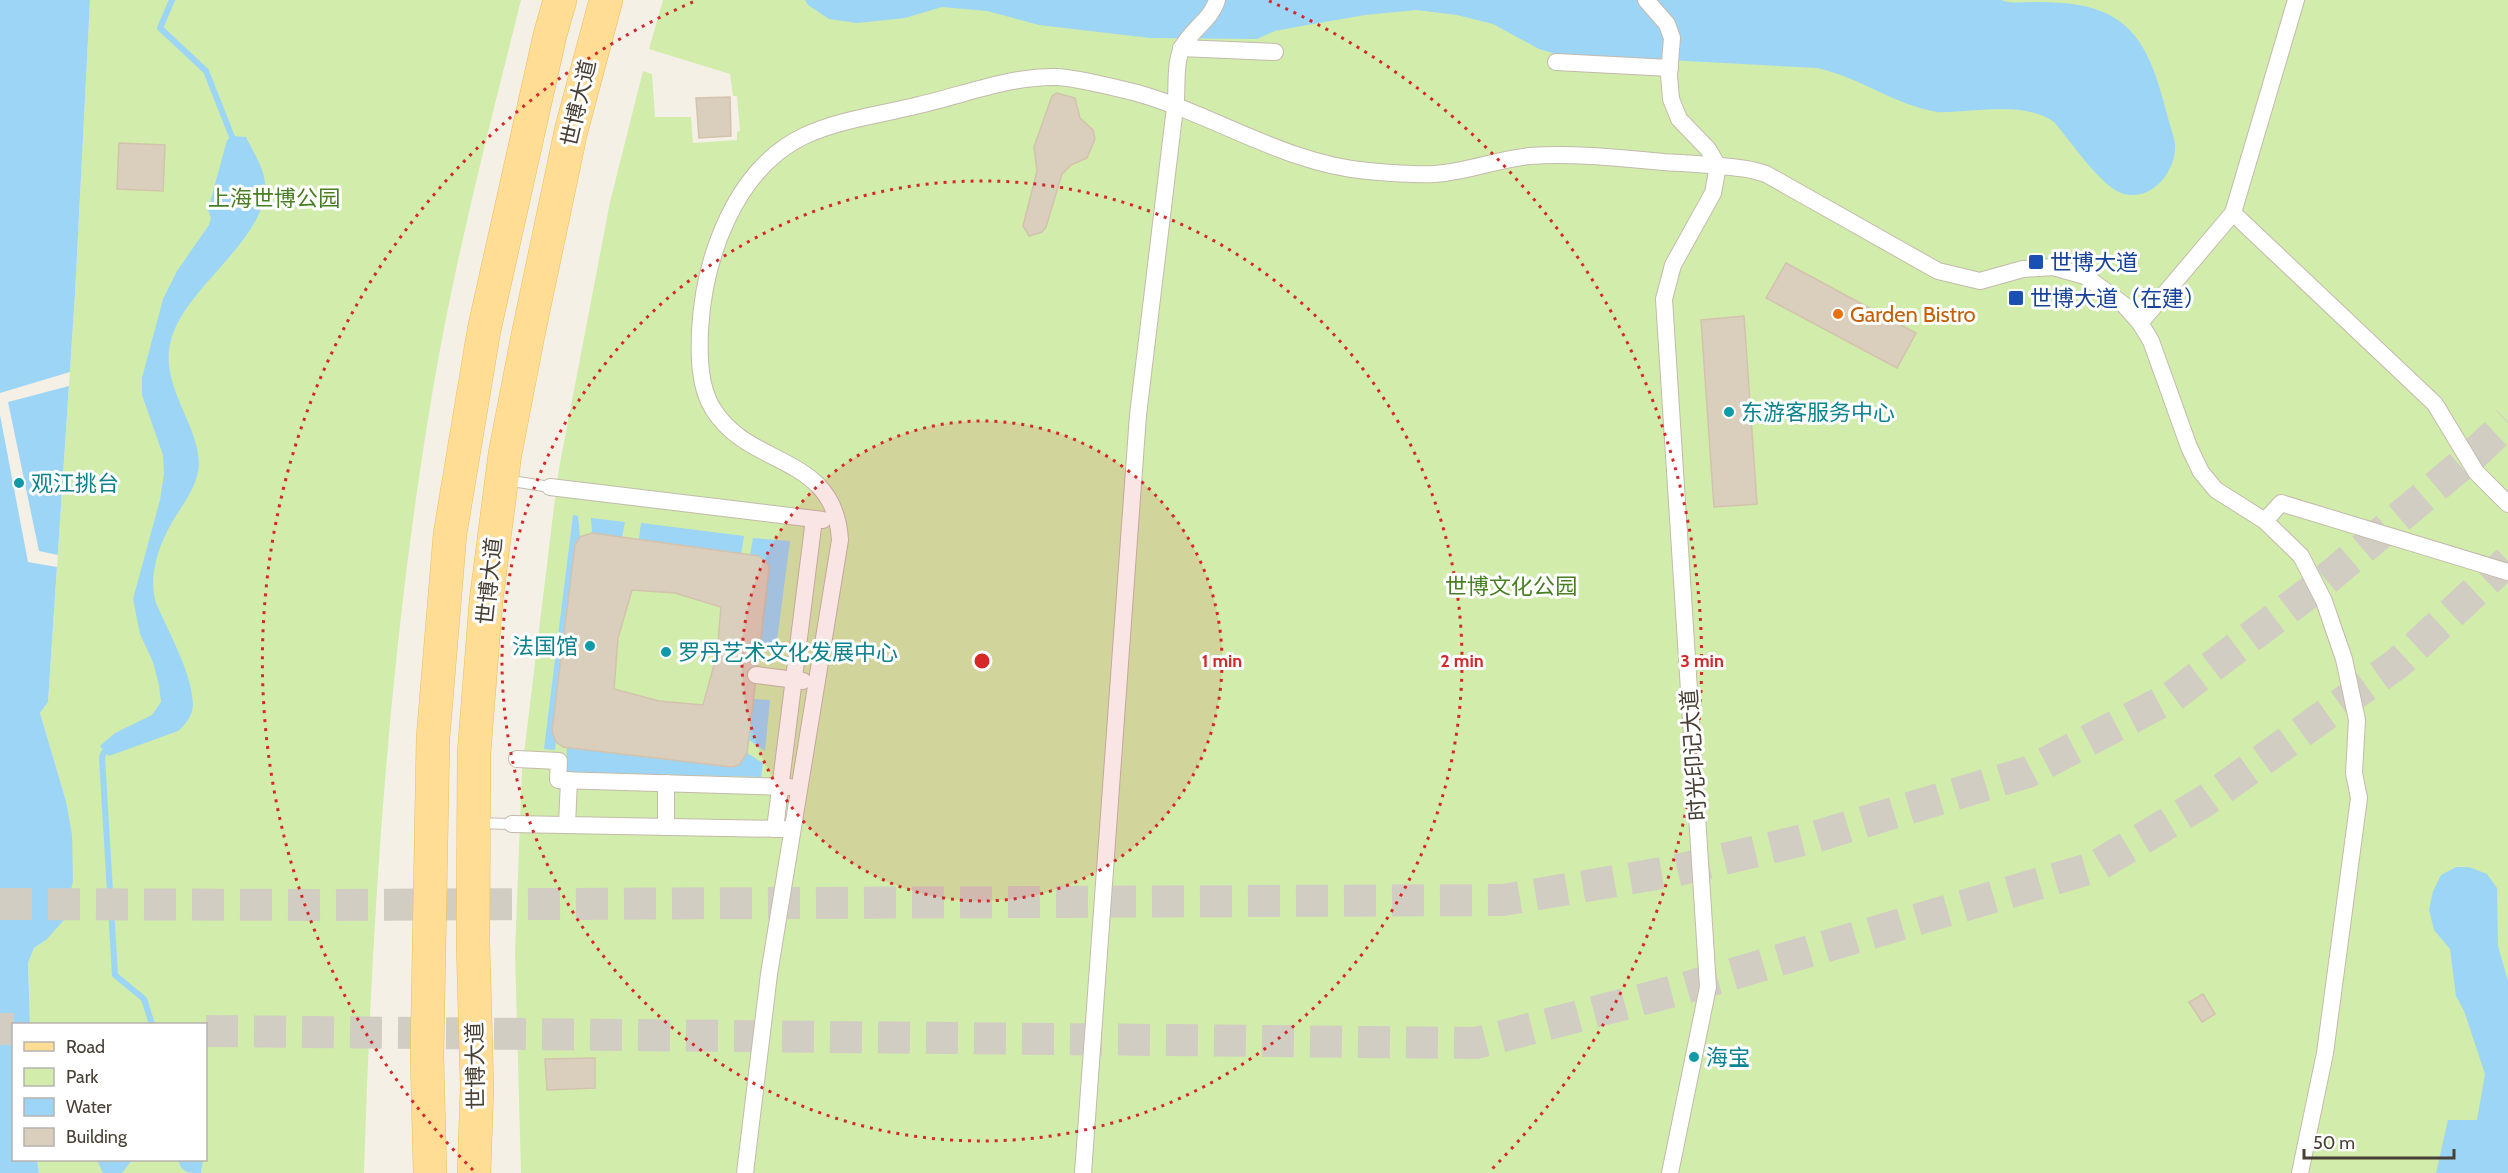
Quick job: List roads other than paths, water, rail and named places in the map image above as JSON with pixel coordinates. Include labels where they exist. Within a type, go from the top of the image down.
[{"type":"main road","name":"世博大道","points":[[430,1173],[427,1056],[433,750],[450,534],[484,330],[547,47],[560,0]]},
{"type":"main road","name":"世博大道","points":[[474,1173],[477,1088],[472,942],[474,753],[486,601],[501,480],[550,224],[592,47],[606,0]]},
{"type":"street","points":[[1083,1173],[1138,415],[1181,48],[1188,38],[1206,22],[1217,0]]},
{"type":"street","points":[[1646,0],[1667,24],[1672,38],[1671,99],[1679,119],[1708,149],[1718,166]]},
{"type":"street","points":[[2140,323],[2233,213],[2295,0]]},
{"type":"street","points":[[1181,48],[1275,52]]},
{"type":"street","points":[[1556,62],[1670,68]]},
{"type":"street","points":[[745,1173],[769,974],[839,548],[839,522],[831,501],[821,486],[809,476],[747,442],[727,427],[711,407],[701,376],[700,333],[703,299],[711,262],[726,222],[746,188],[771,159],[789,144],[806,135],[847,120],[917,106],[999,84],[1057,77],[1137,93],[1310,159],[1365,171],[1436,174],[1529,156],[1601,156],[1718,166],[1766,174],[1938,271],[1968,280],[1980,281],[2023,269],[2053,267],[2085,276],[2124,305],[2140,323],[2160,361],[2189,447],[2201,472],[2216,490],[2265,521],[2301,556],[2324,601],[2344,659],[2357,720],[2354,773],[2359,798],[2358,809],[2325,1053],[2300,1173]]},
{"type":"street","name":"时光印记大道","points":[[1670,1173],[1708,987],[1664,299],[1673,265],[1713,193],[1718,166]]},
{"type":"street","points":[[2233,213],[2435,404],[2476,472],[2508,504]]},
{"type":"street","points":[[550,487],[839,522]]},
{"type":"street","points":[[2265,521],[2281,503],[2508,572]]},
{"type":"street","points":[[775,830],[814,519]]},
{"type":"street","points":[[756,675],[818,683]]},
{"type":"street","points":[[517,759],[559,761],[558,780],[781,785],[801,789]]},
{"type":"street","points":[[567,825],[569,780]]},
{"type":"street","points":[[666,783],[666,827]]},
{"type":"street","points":[[512,824],[794,829]]},
{"type":"lane","points":[[501,480],[550,487]]},
{"type":"lane","points":[[474,823],[512,824]]},
{"type":"water","points":[[0,0],[90,0],[75,294],[48,702],[40,713],[66,801],[72,835],[73,881],[64,920],[46,940],[34,948],[28,963],[30,1023],[12,1023],[12,1161],[37,1161],[39,1173],[0,1173]]},
{"type":"water","points":[[805,0],[2001,0],[2063,3],[2104,12],[2135,36],[2150,61],[2160,89],[2174,138],[2174,156],[2171,167],[2157,185],[2148,192],[2137,195],[2126,194],[2115,190],[2099,176],[2054,122],[2034,113],[2011,109],[1937,112],[1906,103],[1833,72],[1817,68],[1556,54],[1539,49],[1493,24],[1457,15],[1416,10],[1365,15],[1296,27],[1275,31],[1257,39],[1150,38],[1039,25],[987,11],[942,7],[905,18],[857,23],[829,19],[808,5]]},
{"type":"water","points":[[233,136],[246,137],[260,165],[265,183],[263,204],[254,224],[241,243],[179,320],[171,340],[169,358],[171,376],[196,444],[199,460],[197,476],[192,489],[171,524],[158,553],[153,583],[156,603],[184,666],[192,692],[193,708],[188,719],[178,731],[109,756],[100,746],[115,733],[152,715],[161,702],[153,662],[140,634],[133,599],[160,500],[164,474],[163,455],[142,395],[142,378],[163,299],[177,271],[209,225],[211,218],[208,210],[227,140]]},
{"type":"water","points":[[573,515],[578,516],[580,537],[575,545],[552,731],[556,742],[555,750],[544,749]]},
{"type":"water","points":[[591,518],[625,522],[622,537],[592,533]]},
{"type":"water","points":[[641,523],[744,536],[741,554],[639,539]]},
{"type":"water","points":[[753,538],[790,541],[776,648],[759,653],[769,569],[762,559],[750,555]]},
{"type":"water","points":[[754,699],[770,700],[765,751],[749,740]]},
{"type":"water","points":[[567,747],[732,767],[739,765],[747,753],[763,763],[761,777],[566,772]]},
{"type":"water","points":[[2456,867],[2469,867],[2487,874],[2497,888],[2498,946],[2508,981],[2508,1173],[2436,1173],[2448,1120],[2477,1120],[2485,1074],[2464,1011],[2456,996],[2450,949],[2434,930],[2429,910],[2433,891],[2441,875]]},
{"type":"water","points":[[97,1161],[131,1161],[122,1173],[103,1173]]},
{"type":"water","points":[[178,1161],[203,1161],[201,1173],[192,1173],[181,1168]]},
{"type":"waterway","points":[[172,0],[160,28],[206,71],[234,142]]},
{"type":"waterway","points":[[109,749],[104,752],[102,758],[115,975],[144,999],[152,1023]]},
{"type":"tunnel","points":[[0,904],[315,905],[1503,900],[1674,871],[1811,838],[2028,772],[2173,696],[2323,582],[2473,455],[2508,422]]},
{"type":"tunnel","points":[[207,1031],[1476,1043],[1678,990],[2095,867],[2205,801],[2398,663],[2508,561]]},
{"type":"tunnel","points":[[0,1029],[12,1029]]},
{"type":"place","name":"世博大道","points":[[2036,262]]},
{"type":"place","name":"世博大道（在建）","points":[[2016,298]]},
{"type":"place","name":"Garden Bistro","points":[[1838,314]]},
{"type":"place","name":"东游客服务中心","points":[[1729,412]]},
{"type":"place","name":"观江挑台","points":[[19,483]]},
{"type":"place","name":"法国馆","points":[[590,646]]},
{"type":"place","name":"罗丹艺术文化发展中心","points":[[666,652]]},
{"type":"place","name":"海宝","points":[[1694,1057]]},
{"type":"park label","name":"上海世博公园","points":[[274,198]]},
{"type":"park label","name":"世博文化公园","points":[[1511,586]]}]
